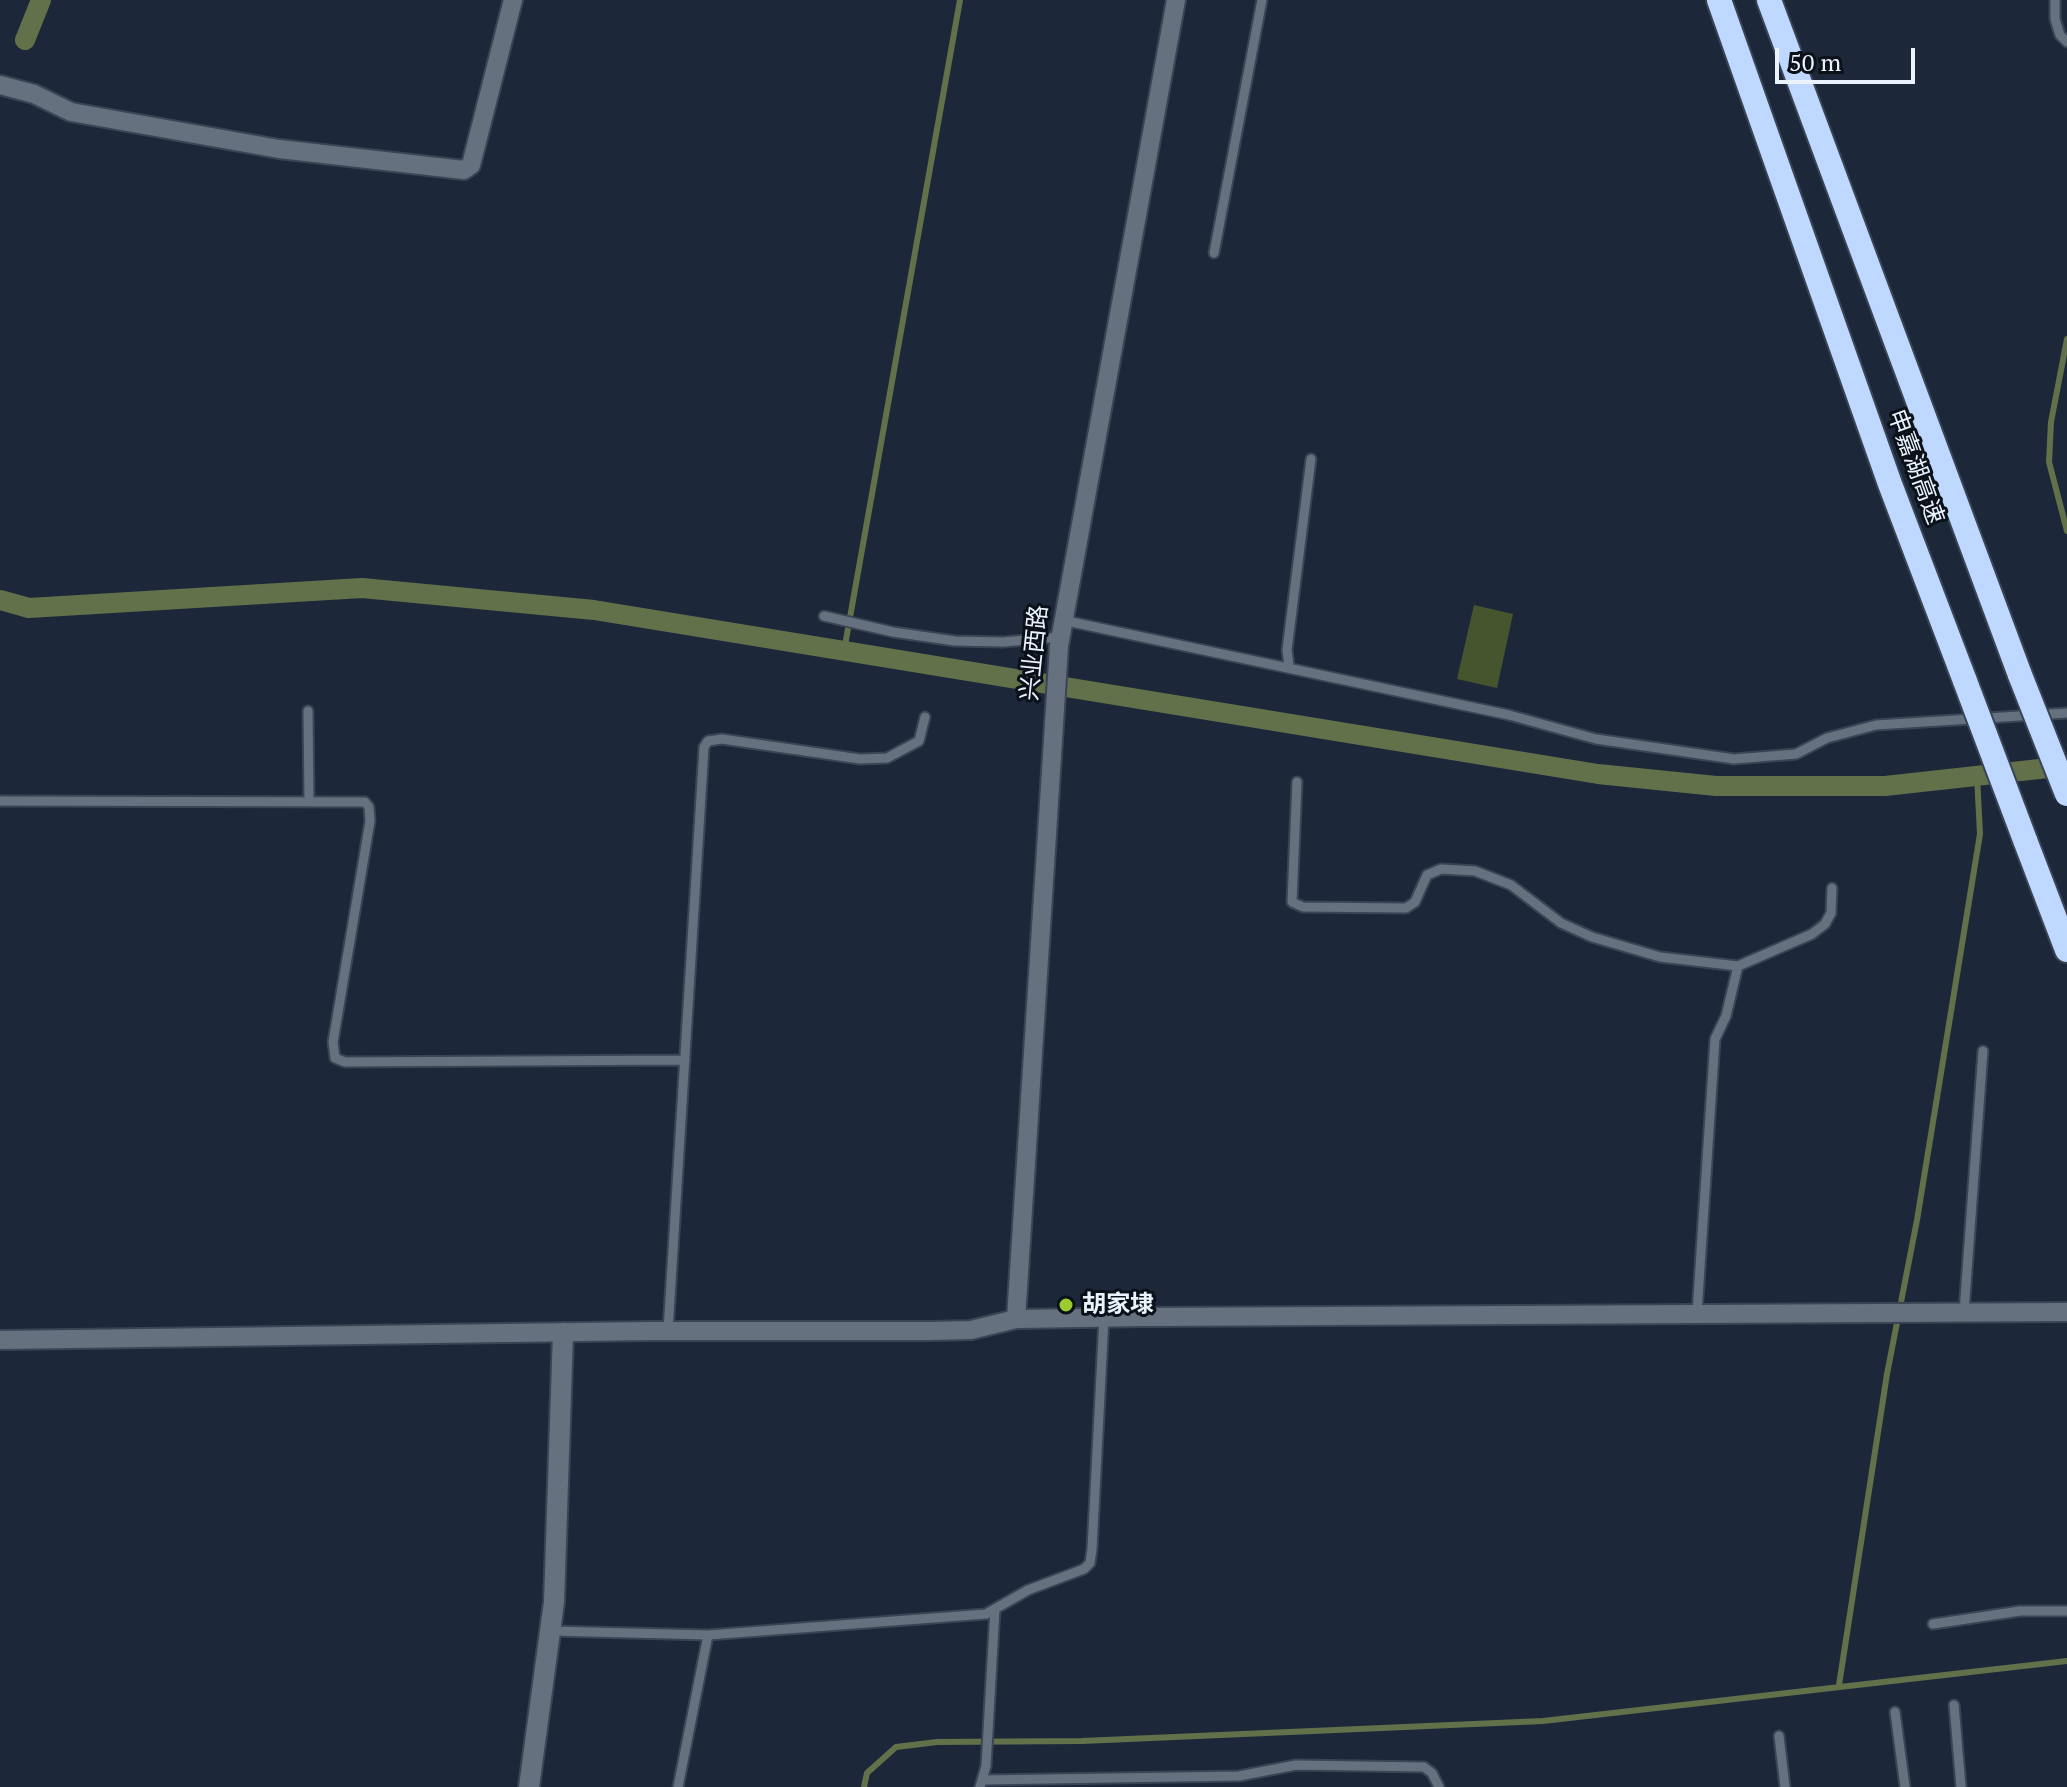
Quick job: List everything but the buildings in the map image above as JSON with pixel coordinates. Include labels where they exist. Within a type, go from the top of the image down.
[{"type":"highway","name":"申嘉湖高速","points":[[1719,0],[1890,484],[2067,950]]},
{"type":"highway","name":"申嘉湖高速","points":[[1769,0],[2067,794]]},
{"type":"street","points":[[0,85],[34,94],[71,112],[279,149],[464,170],[471,165],[513,0]]},
{"type":"street","name":"兴业西路","points":[[1016,1319],[1060,634],[1176,0]]},
{"type":"street","points":[[0,1340],[668,1331],[957,1331],[989,1327],[1016,1319],[1104,1317],[2067,1312]]},
{"type":"street","points":[[529,1787],[551,1631],[563,1333]]},
{"type":"lane","points":[[1214,253],[1262,0]]},
{"type":"lane","points":[[2055,0],[2055,19],[2060,35],[2067,42]]},
{"type":"lane","points":[[1289,666],[1287,650],[1311,459]]},
{"type":"lane","points":[[824,616],[865,623],[893,632],[955,641],[1003,642],[1060,634],[1289,666],[1509,715],[1596,739],[1734,759],[1796,754],[1827,738],[1876,725],[1961,717],[2067,713]]},
{"type":"lane","points":[[308,711],[309,801]]},
{"type":"lane","points":[[668,1331],[703,759],[708,741],[722,739],[860,759],[887,758],[919,741],[925,717]]},
{"type":"lane","points":[[1297,782],[1292,902],[1303,907],[1406,908],[1415,902],[1427,875],[1441,869],[1475,871],[1511,885],[1561,923],[1592,937],[1660,957],[1738,966],[1812,934],[1825,924],[1831,913],[1832,888]]},
{"type":"lane","points":[[0,801],[365,802],[369,807],[333,1042],[335,1058],[345,1062],[685,1060]]},
{"type":"lane","points":[[1697,1313],[1715,1039],[1726,1016],[1738,966]]},
{"type":"lane","points":[[1964,1312],[1983,1051]]},
{"type":"lane","points":[[551,1631],[708,1635],[986,1614],[1028,1590],[1084,1569],[1090,1563],[1104,1317]]},
{"type":"lane","points":[[995,1609],[986,1766],[981,1783],[1239,1776],[1296,1765],[1424,1767],[1432,1773],[1439,1787]]},
{"type":"lane","points":[[1933,1624],[2020,1611],[2067,1611]]},
{"type":"lane","points":[[678,1787],[708,1635]]},
{"type":"lane","points":[[1954,1705],[1961,1787]]},
{"type":"lane","points":[[1895,1712],[1905,1787]]},
{"type":"lane","points":[[1779,1736],[1785,1787]]},
{"type":"green space","points":[[1474,605],[1513,614],[1497,688],[1457,679]]},
{"type":"waterway","points":[[25,40],[41,0]]},
{"type":"waterway","points":[[844,651],[960,0]]},
{"type":"waterway","points":[[2067,339],[2051,422],[2049,462],[2067,531]]},
{"type":"waterway","points":[[0,600],[29,608],[362,588],[594,610],[1598,774],[1716,786],[1885,786],[2067,766]]},
{"type":"waterway","points":[[1839,1685],[1887,1374],[1917,1220],[1980,834],[1977,776]]},
{"type":"waterway","points":[[864,1787],[867,1773],[896,1747],[937,1742],[1082,1741],[1543,1721],[2067,1661]]},
{"type":"place","name":"胡家埭","points":[[1066,1305]]}]
